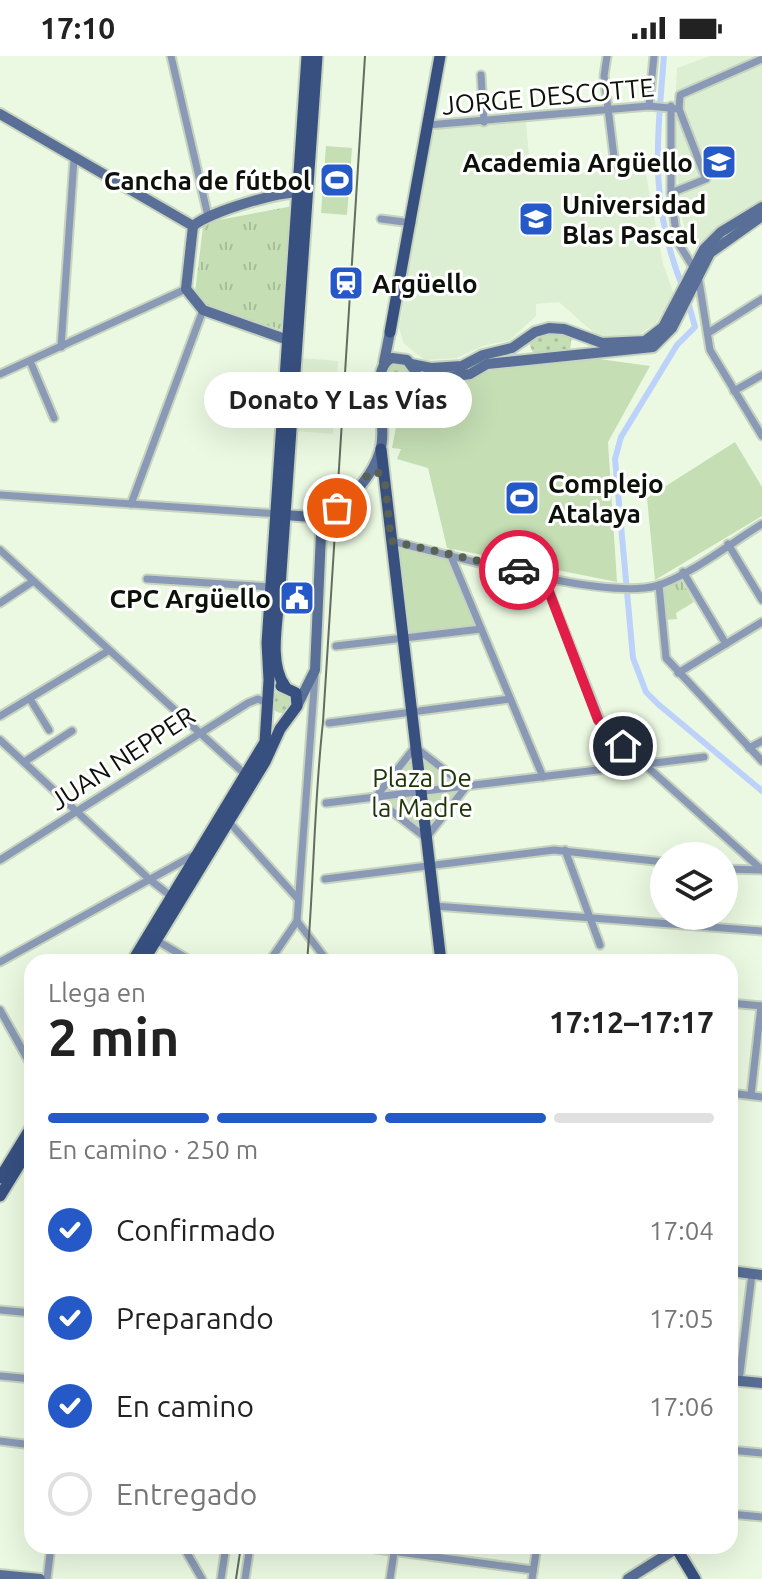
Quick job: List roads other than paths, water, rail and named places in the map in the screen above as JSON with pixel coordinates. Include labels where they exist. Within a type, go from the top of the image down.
[{"type":"main road","points":[[137,954],[265,742],[271,587],[295,374],[307,56]]},
{"type":"main road","points":[[294,711],[296,693],[286,687],[279,676],[276,657],[281,514],[288,340],[317,56]]},
{"type":"main road","points":[[440,56],[412,223],[384,362],[378,371],[383,418],[381,449],[440,954]]},
{"type":"main road","points":[[0,114],[193,226]]},
{"type":"main road","points":[[295,374],[293,347],[288,340],[203,310],[186,289],[193,226],[208,216],[302,193]]},
{"type":"main road","points":[[383,418],[400,396],[413,387],[430,379],[470,374],[487,364],[653,347],[667,336],[689,284],[717,245],[759,216]]},
{"type":"main road","points":[[384,362],[392,358],[431,368],[462,366],[483,355],[512,348],[549,328],[570,331],[602,343],[645,341],[660,331],[680,304]]},
{"type":"main road","points":[[570,331],[579,341],[575,356]]},
{"type":"main road","points":[[390,332],[416,375],[413,387]]},
{"type":"main road","points":[[530,337],[528,348],[538,358]]},
{"type":"main road","points":[[380,385],[387,393],[400,396]]},
{"type":"main road","points":[[148,954],[268,758],[280,729],[294,711],[315,670],[321,534],[325,518],[369,474],[381,449]]},
{"type":"main road","points":[[369,474],[377,471],[385,482]]},
{"type":"main road","points":[[281,514],[325,518]]},
{"type":"main road","points":[[310,517],[321,534]]},
{"type":"main road","points":[[268,702],[275,688],[305,680],[314,652]]},
{"type":"main road","points":[[268,702],[279,717],[294,711]]},
{"type":"main road","points":[[156,940],[154,931],[175,891]]},
{"type":"main road","points":[[0,1178],[24,1139]]},
{"type":"main road","points":[[0,1196],[24,1157]]},
{"type":"main road","points":[[738,1381],[762,1383]]},
{"type":"main road","points":[[628,1579],[666,1554]]},
{"type":"main road","points":[[680,1554],[695,1579]]},
{"type":"main road","points":[[0,1575],[40,1579]]},
{"type":"street","points":[[171,56],[208,216]]},
{"type":"street","points":[[607,56],[607,110],[615,165]]},
{"type":"street","points":[[652,106],[654,56]]},
{"type":"street","points":[[762,59],[682,93],[672,107],[671,193],[677,241],[696,272],[710,350],[762,436]]},
{"type":"street","points":[[481,75],[484,122]]},
{"type":"street","name":"JORGE DESCOTTE","points":[[428,125],[652,106],[672,107]]},
{"type":"street","points":[[671,193],[702,184],[706,175],[672,107]]},
{"type":"street","points":[[61,347],[74,159]]},
{"type":"street","points":[[381,219],[412,223]]},
{"type":"street","points":[[0,374],[186,289]]},
{"type":"street","points":[[708,333],[762,299]]},
{"type":"street","points":[[131,504],[203,310]]},
{"type":"street","points":[[30,361],[54,418]]},
{"type":"street","points":[[734,391],[762,375]]},
{"type":"street","points":[[0,495],[281,514]]},
{"type":"street","points":[[391,541],[543,576],[622,588],[659,585],[762,524]]},
{"type":"street","points":[[728,544],[762,600]]},
{"type":"street","points":[[0,550],[247,776]]},
{"type":"street","points":[[450,554],[543,777]]},
{"type":"street","points":[[683,572],[726,644]]},
{"type":"street","points":[[543,576],[598,720],[643,765],[762,870]]},
{"type":"street","points":[[147,579],[271,587]]},
{"type":"street","points":[[0,603],[32,582]]},
{"type":"street","points":[[659,585],[664,651],[678,673],[762,761]]},
{"type":"street","points":[[678,673],[762,622]]},
{"type":"street","points":[[336,646],[481,629]]},
{"type":"street","points":[[98,642],[106,634]]},
{"type":"street","points":[[0,716],[108,651]]},
{"type":"street","points":[[274,954],[297,921],[315,670]]},
{"type":"street","points":[[30,699],[49,730]]},
{"type":"street","name":"JUAN NEPPER","points":[[0,860],[254,699],[268,702]]},
{"type":"street","points":[[329,723],[510,699]]},
{"type":"street","points":[[294,711],[306,711],[310,720]]},
{"type":"street","points":[[24,762],[72,731]]},
{"type":"street","points":[[0,740],[149,879],[175,891]]},
{"type":"street","points":[[749,748],[762,741]]},
{"type":"street","points":[[375,798],[415,747],[466,787]]},
{"type":"street","points":[[326,803],[704,757]]},
{"type":"street","points":[[375,798],[426,838],[466,787]]},
{"type":"street","points":[[229,822],[298,899]]},
{"type":"street","points":[[565,850],[600,945]]},
{"type":"street","points":[[325,879],[565,850],[650,860]]},
{"type":"street","points":[[0,962],[198,854]]},
{"type":"street","points":[[738,869],[762,870]]},
{"type":"street","points":[[435,906],[762,931]]},
{"type":"street","points":[[297,921],[322,954]]},
{"type":"street","points":[[156,940],[180,954]]},
{"type":"street","points":[[738,1004],[762,1006],[751,1095]]},
{"type":"street","points":[[0,1010],[24,1053]]},
{"type":"street","points":[[738,1094],[762,1097]]},
{"type":"street","points":[[738,1366],[757,1274]]},
{"type":"street","points":[[0,1310],[24,1312]]},
{"type":"street","points":[[0,1376],[24,1378]]},
{"type":"street","points":[[0,1441],[24,1444]]},
{"type":"street","points":[[738,1451],[762,1453]]},
{"type":"street","points":[[738,1515],[762,1517]]},
{"type":"street","points":[[47,1579],[50,1554]]},
{"type":"street","points":[[188,1554],[202,1579]]},
{"type":"street","points":[[221,1579],[225,1554]]},
{"type":"street","points":[[245,1579],[249,1554]]},
{"type":"street","points":[[390,1579],[394,1554]]},
{"type":"street","points":[[422,1554],[533,1575],[536,1554]]},
{"type":"waterway","points":[[664,56],[658,145],[660,201],[672,257],[683,288]]},
{"type":"waterway","points":[[687,298],[695,327],[677,345],[621,437],[615,459],[633,658],[646,692],[762,791]]},
{"type":"railway","points":[[308,954],[365,56]]},
{"type":"railway","points":[[236,1579],[240,1554]]},
{"type":"place","name":"Academia Argüello","points":[[719,162]]},
{"type":"place","name":"Cancha de fútbol","points":[[337,180]]},
{"type":"place","name":"Universidad Blas Pascal","points":[[536,219]]},
{"type":"place","name":"Argüello","points":[[346,283]]},
{"type":"place","name":"Complejo Atalaya","points":[[522,498]]},
{"type":"place","name":"Donato Y Las Vías","points":[[337,508]]},
{"type":"place","name":"CPC Argüello","points":[[297,598]]},
{"type":"park label","name":"Plaza De la Madre","points":[[422,792]]}]
